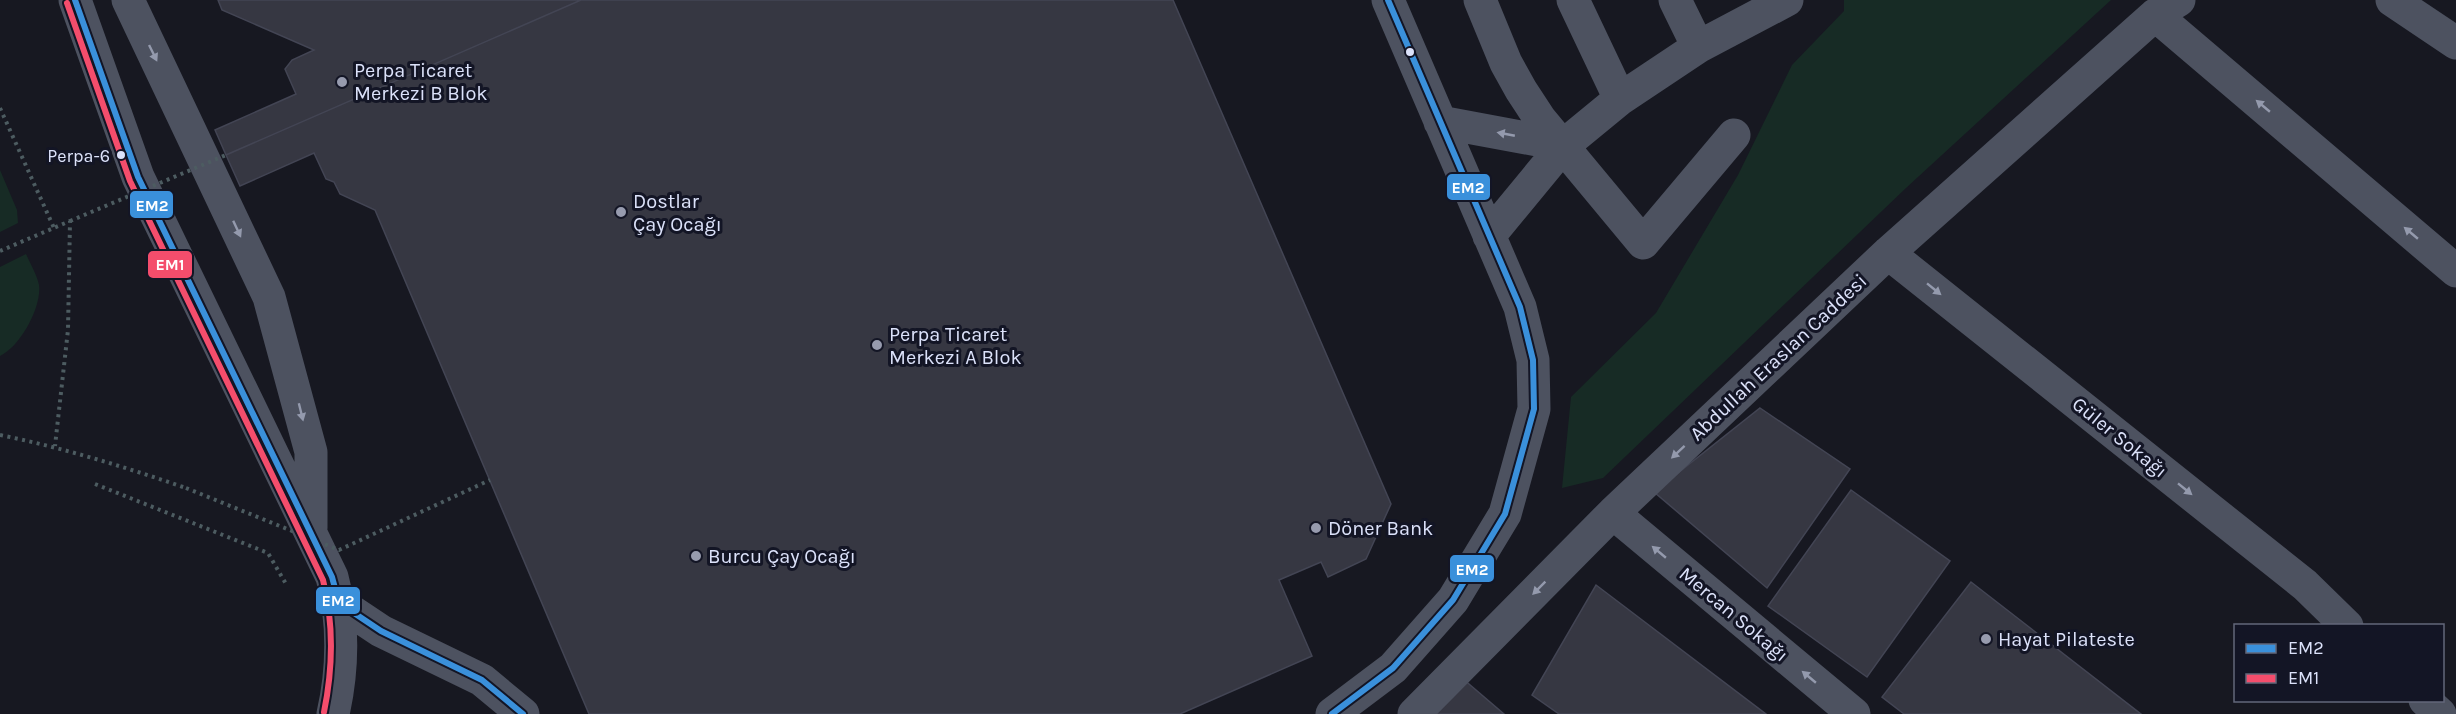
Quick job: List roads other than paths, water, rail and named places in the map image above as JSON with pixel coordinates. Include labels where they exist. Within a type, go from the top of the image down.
[{"type":"street","points":[[75,0],[138,177],[332,577],[339,603],[340,678],[333,714]]},
{"type":"street","points":[[128,0],[269,297],[311,452],[311,535]]},
{"type":"street","points":[[1332,714],[1393,668],[1453,600],[1505,514],[1534,409],[1533,360],[1520,307],[1388,0]]},
{"type":"street","points":[[1480,0],[1506,63],[1540,119],[1564,145],[1643,243],[1734,135]]},
{"type":"street","points":[[1573,0],[1620,99]]},
{"type":"street","points":[[1675,0],[1698,47]]},
{"type":"street","points":[[1489,236],[1564,145],[1620,99],[1698,47],[1787,0]]},
{"type":"street","points":[[2392,0],[2456,43]]},
{"type":"street","points":[[2166,5],[2456,271]]},
{"type":"street","name":"Abdullah Eraslan Caddesi","points":[[1414,714],[1613,513],[1888,253],[2166,5]]},
{"type":"street","points":[[1440,122],[1564,145]]},
{"type":"street","name":"Güler Sokağı","points":[[1888,253],[2305,585],[2345,624]]},
{"type":"street","name":"Mercan Sokağı","points":[[1613,513],[1854,714]]},
{"type":"street","points":[[339,603],[381,631],[482,680],[523,714]]},
{"type":"street","points":[[2428,702],[2440,714]]},
{"type":"place","name":"Perpa Ticaret Merkezi B Blok","points":[[342,82]]},
{"type":"place","name":"Perpa-6","points":[[121,155]]},
{"type":"place","name":"Dostlar Çay Ocağı","points":[[621,212]]},
{"type":"place","name":"Perpa Ticaret Merkezi A Blok","points":[[877,345]]},
{"type":"place","name":"Döner Bank","points":[[1316,528]]},
{"type":"place","name":"Burcu Çay Ocağı","points":[[696,556]]},
{"type":"place","name":"Hayat Pilateste","points":[[1986,639]]}]
